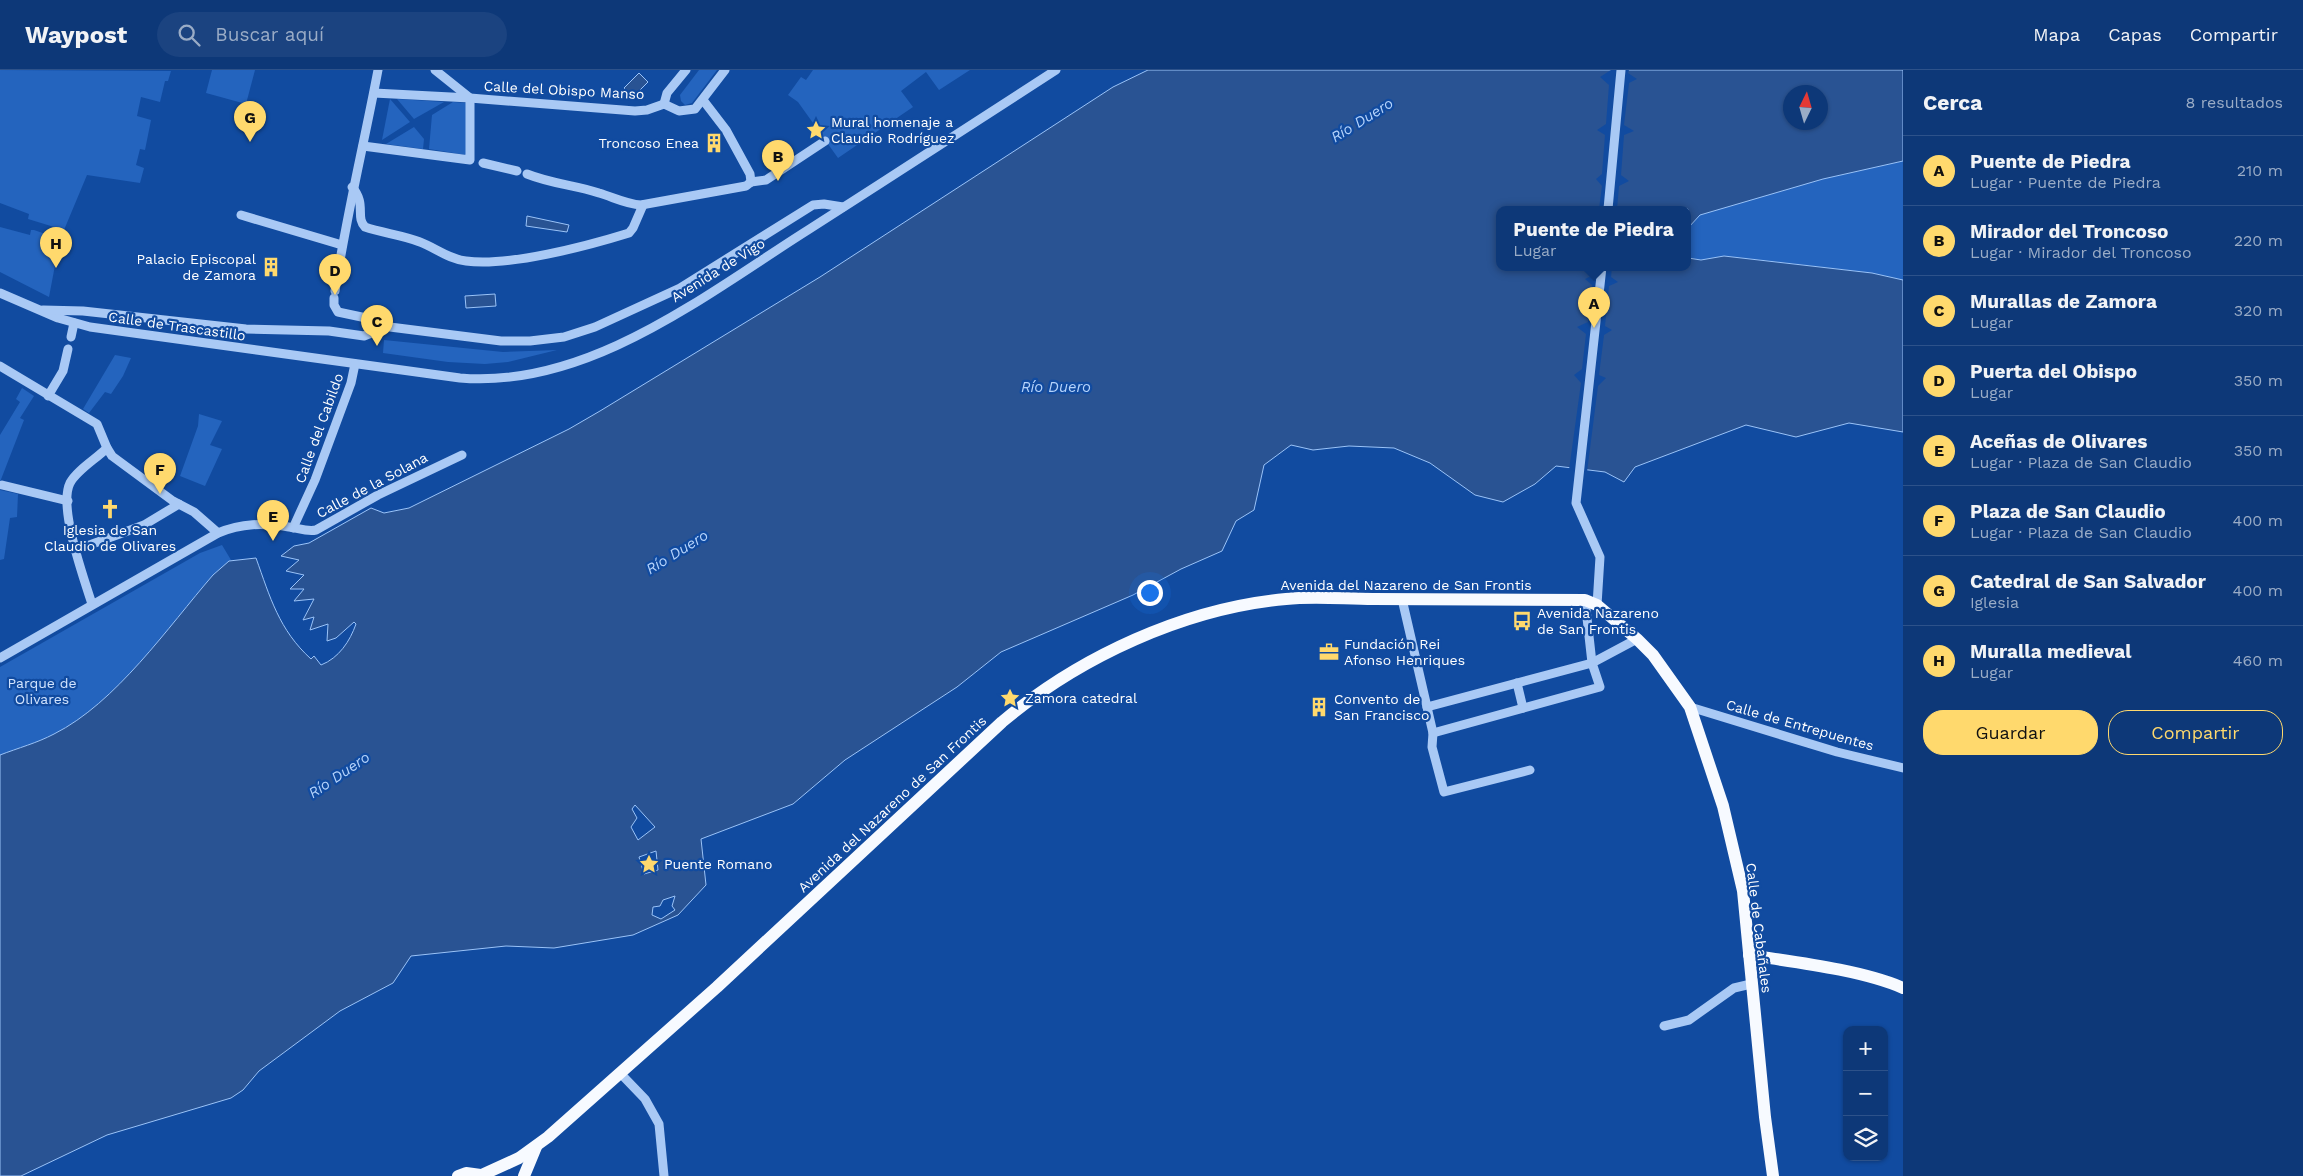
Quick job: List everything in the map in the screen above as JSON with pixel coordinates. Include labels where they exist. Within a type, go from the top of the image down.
[{"type":"main road","name":"Avenida del Nazareno de San Frontis","points":[[486,1175],[519,1158],[538,1145],[717,987],[1002,722],[1027,701],[1107,652],[1210,613],[1252,603],[1287,599],[1585,600],[1598,605]]},
{"type":"main road","name":"Calle de Cabañales","points":[[1598,605],[1653,655],[1690,707],[1723,806],[1742,891],[1764,1117],[1773,1176]]},
{"type":"main road","points":[[1749,955],[1899,985]]},
{"type":"main road","name":"Avenida del Nazareno de San Frontis","points":[[524,1176],[538,1145]]},
{"type":"main road","points":[[458,1176],[466,1173],[486,1175]]},
{"type":"street","points":[[38,310],[83,311],[246,329],[329,331],[364,336],[374,332],[374,325],[368,318],[338,312],[334,305],[352,187],[367,128],[378,70]]},
{"type":"street","points":[[435,70],[472,98],[476,162]]},
{"type":"street","points":[[686,70],[667,93],[664,104],[674,110],[691,111],[703,100],[725,70]]},
{"type":"street","name":"Avenida de Vigo","points":[[355,364],[486,379],[523,377],[565,366],[610,348],[661,322],[1056,70]]},
{"type":"street","points":[[1608,206],[1621,70]]},
{"type":"street","name":"Calle del Obispo Manso","points":[[374,94],[472,98],[638,111],[652,109],[664,104]]},
{"type":"street","points":[[703,100],[726,130],[752,177],[751,182]]},
{"type":"street","points":[[527,174],[549,183],[600,193],[629,204],[643,205],[746,186],[751,182],[766,180],[825,141]]},
{"type":"street","points":[[363,146],[476,162],[517,170]]},
{"type":"street","points":[[352,187],[361,199],[360,220],[364,227],[418,241],[447,256],[471,262],[510,259],[590,245],[628,232],[633,228],[643,205]]},
{"type":"street","points":[[374,325],[501,341],[530,341],[564,337],[595,327],[680,288],[813,205],[824,204],[843,207]]},
{"type":"street","points":[[241,214],[342,245]]},
{"type":"street","points":[[1598,605],[1600,557],[1576,503],[1602,271]]},
{"type":"street","name":"Calle de Trascastillo","points":[[0,293],[74,323],[171,339],[355,364]]},
{"type":"street","points":[[71,337],[74,323]]},
{"type":"street","points":[[48,396],[63,372],[68,349]]},
{"type":"street","name":"Calle del Cabildo","points":[[293,528],[317,474],[351,383],[355,364]]},
{"type":"street","points":[[0,366],[93,422],[101,431],[112,456],[179,504],[194,512],[218,533]]},
{"type":"street","points":[[92,604],[76,550],[68,501],[69,488],[72,481],[107,448]]},
{"type":"street","name":"Calle de la Solana","points":[[0,658],[218,533],[250,524],[268,524],[306,531],[316,530],[378,495],[462,455]]},
{"type":"street","points":[[2,485],[68,501]]},
{"type":"street","points":[[76,550],[144,525],[179,504]]},
{"type":"street","points":[[1402,599],[1433,733],[1432,747],[1444,792],[1530,770]]},
{"type":"street","points":[[1433,733],[1600,687],[1592,663],[1585,600]]},
{"type":"street","points":[[1427,707],[1592,663],[1637,639]]},
{"type":"street","points":[[1517,683],[1523,708]]},
{"type":"street","name":"Calle de Entrepuentes","points":[[1690,707],[1837,752],[1903,768]]},
{"type":"street","points":[[1664,1026],[1689,1020],[1734,988],[1751,984]]},
{"type":"street","points":[[620,1073],[645,1099],[659,1124],[664,1176]]},
{"type":"green space","points":[[0,70],[171,71],[168,81],[165,81],[160,102],[141,97],[137,116],[151,120],[145,150],[140,149],[136,165],[144,168],[140,183],[87,175],[64,230],[28,219],[29,214],[0,203]]},
{"type":"green space","points":[[212,70],[255,70],[246,104],[206,93]]},
{"type":"green space","points":[[699,70],[717,70],[692,103],[685,105],[681,101],[680,95]]},
{"type":"green space","points":[[813,70],[970,70],[939,90],[926,72],[901,91],[913,107],[838,158],[798,102],[788,95],[801,77],[806,80]]},
{"type":"green space","points":[[390,99],[410,122],[382,140]]},
{"type":"green space","points":[[397,99],[444,102],[414,119]]},
{"type":"green space","points":[[453,102],[466,103],[466,155],[429,149],[432,115]]},
{"type":"green space","points":[[414,127],[424,139],[423,149],[386,144]]},
{"type":"green space","points":[[1903,161],[1903,280],[1872,273],[1724,256],[1701,260],[1691,258],[1691,224],[1699,215],[1823,179]]},
{"type":"green space","points":[[0,227],[30,235],[31,230],[34,230],[60,239],[49,297],[0,272]]},
{"type":"green space","points":[[384,340],[503,352],[557,350],[508,362],[485,364],[448,362],[383,353]]},
{"type":"green space","points":[[115,355],[131,358],[123,376],[111,394],[105,392],[89,413],[83,409]]},
{"type":"green space","points":[[22,388],[34,396],[20,418],[24,420],[0,482],[0,435],[20,402],[16,399]]},
{"type":"green space","points":[[199,414],[222,421],[210,445],[222,449],[205,486],[180,476],[198,426]]},
{"type":"green space","points":[[0,490],[18,494],[17,517],[10,518],[4,559],[0,560]]},
{"type":"green space","name":"Parque de Olivares","points":[[222,545],[231,560],[213,575],[120,684],[77,720],[54,734],[0,755],[0,667],[200,553]]},
{"type":"water","name":"Río Duero","points":[[1148,70],[1903,70],[1903,161],[1823,179],[1700,215],[1691,225],[1691,206],[1496,206],[1496,271],[1691,271],[1691,258],[1701,260],[1724,256],[1872,273],[1903,280],[1903,432],[1849,423],[1796,437],[1746,425],[1635,467],[1624,482],[1605,472],[1556,466],[1535,484],[1503,502],[1475,495],[1430,463],[1394,448],[1349,446],[1313,450],[1291,445],[1264,465],[1254,510],[1236,521],[1222,551],[1181,569],[1133,595],[1001,652],[957,687],[845,760],[793,804],[701,839],[706,885],[678,915],[633,935],[554,948],[506,946],[411,956],[393,983],[340,1011],[259,1071],[243,1090],[231,1098],[107,1135],[21,1176],[0,1176],[0,755],[54,734],[77,720],[99,703],[120,684],[213,575],[229,561],[256,558],[283,625],[311,659],[314,656],[321,665],[327,662],[343,648],[351,637],[356,624],[354,622],[336,638],[327,641],[328,624],[310,630],[314,617],[303,620],[314,599],[294,601],[304,589],[290,589],[304,575],[286,571],[299,560],[281,556],[294,546],[309,543],[371,508],[384,513],[409,508],[569,429],[820,277],[1113,87]],"holes":[[[635,805],[655,827],[638,840],[631,827],[637,818],[632,809]],[[656,851],[658,870],[644,874],[639,857]],[[675,896],[672,906],[675,910],[661,919],[652,915],[653,907],[660,906],[663,900]]]},
{"type":"water","points":[[639,73],[648,82],[633,97],[624,88]]},
{"type":"water","points":[[527,216],[569,225],[567,232],[526,226]]},
{"type":"water","points":[[495,294],[496,306],[466,308],[465,296]]},
{"type":"pier","points":[[1611,70],[1629,70],[1628,73],[1637,79],[1629,83],[1624,125],[1634,131],[1624,135],[1621,175],[1629,181],[1619,186],[1617,206],[1599,206],[1602,186],[1596,179],[1602,174],[1605,135],[1597,130],[1606,124],[1609,85],[1600,77]]},
{"type":"pier","points":[[1594,271],[1612,271],[1611,277],[1618,282],[1609,286],[1605,326],[1612,330],[1604,335],[1599,375],[1606,378],[1598,386],[1587,472],[1569,470],[1581,383],[1574,375],[1582,369],[1586,334],[1577,327],[1588,322],[1592,285],[1585,279],[1593,275]]},
{"type":"place","name":"Mural homenaje a Claudio Rodríguez","points":[[816,130]]},
{"type":"place","name":"Catedral de San Salvador","points":[[250,142]]},
{"type":"place","name":"Troncoso Enea","points":[[714,143]]},
{"type":"place","name":"Mirador del Troncoso","points":[[778,181]]},
{"type":"place","name":"Palacio Episcopal de Zamora","points":[[271,267]]},
{"type":"place","name":"Muralla medieval","points":[[56,268]]},
{"type":"place","name":"Puerta del Obispo","points":[[335,295]]},
{"type":"place","name":"Puente de Piedra","points":[[1594,328]]},
{"type":"place","name":"Murallas de Zamora","points":[[377,346]]},
{"type":"place","name":"Plaza de San Claudio","points":[[160,494]]},
{"type":"place","name":"Iglesia de San Claudio de Olivares","points":[[110,509]]},
{"type":"place","name":"Aceñas de Olivares","points":[[273,541]]},
{"type":"place","name":"Avenida Nazareno de San Frontis","points":[[1522,621]]},
{"type":"place","name":"Fundación Rei Afonso Henriques","points":[[1329,652]]},
{"type":"place","name":"Zamora catedral","points":[[1010,698]]},
{"type":"place","name":"Convento de San Francisco","points":[[1319,707]]},
{"type":"place","name":"Puente Romano","points":[[649,864]]}]
